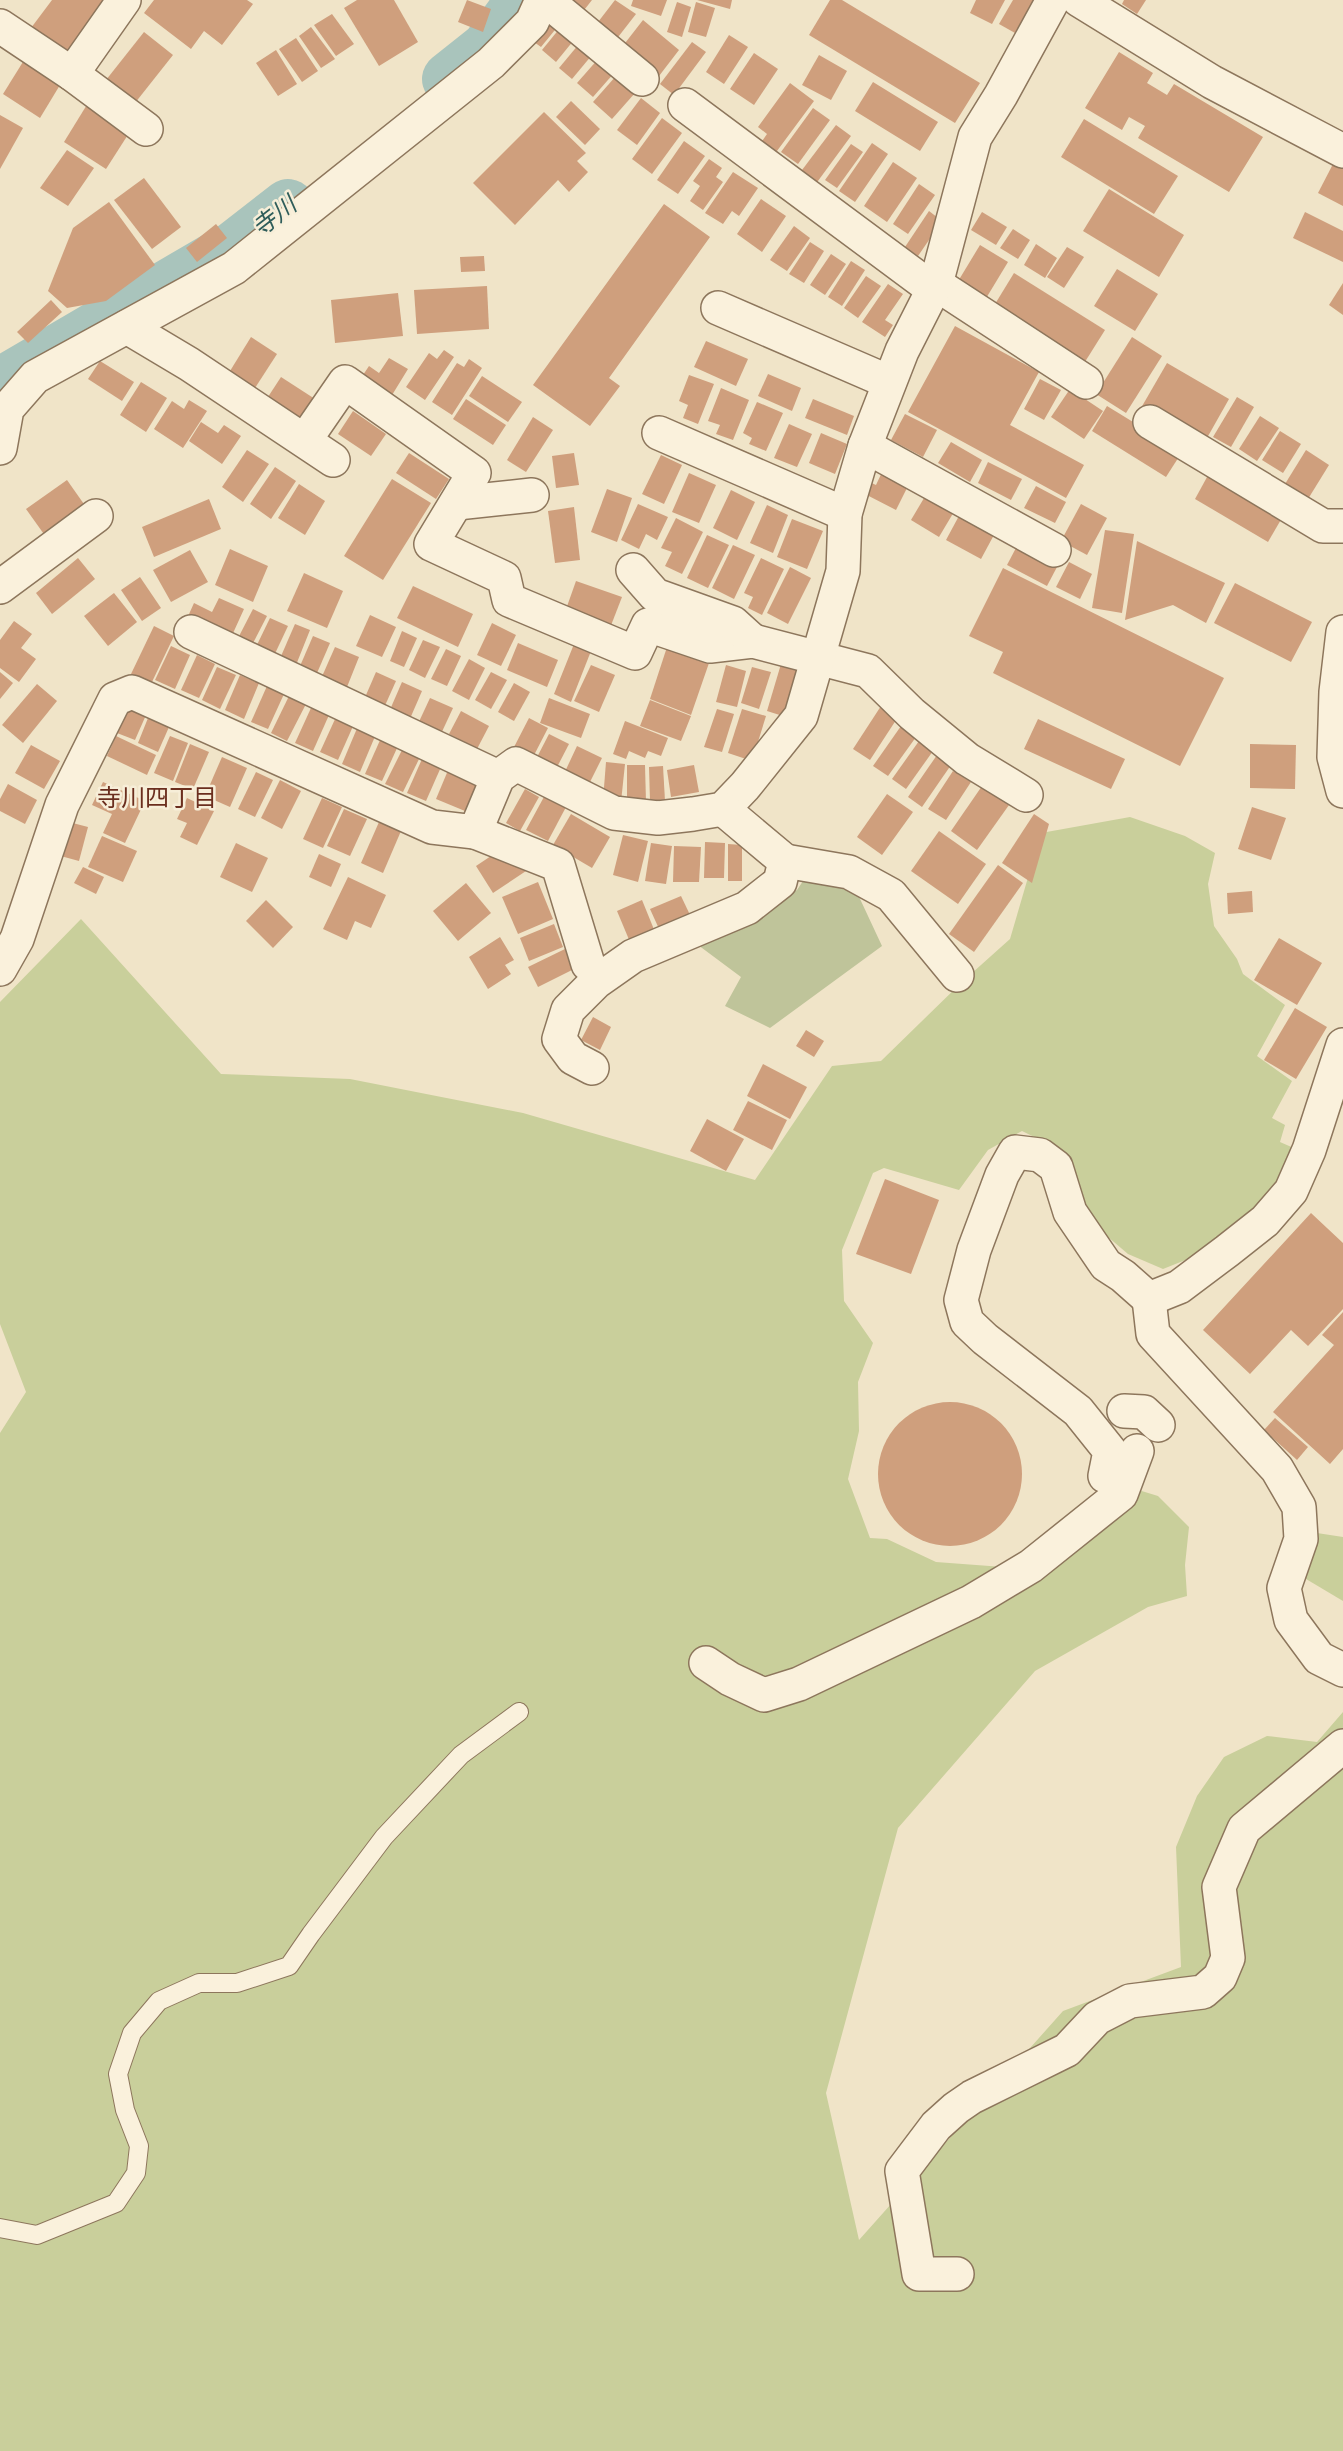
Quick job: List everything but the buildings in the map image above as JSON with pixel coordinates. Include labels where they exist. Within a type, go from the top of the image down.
[{"type":"street","points":[[72,74],[124,0]]},
{"type":"street","points":[[0,448],[7,410],[34,377],[234,268],[491,63],[531,22],[544,0],[642,79]]},
{"type":"street","points":[[475,832],[498,777],[516,764],[614,813],[658,818],[723,809],[801,716],[844,571],[845,514],[865,446],[889,382],[935,287],[975,137],[1053,0]]},
{"type":"street","points":[[1079,0],[1212,82],[1343,151]]},
{"type":"street","points":[[0,26],[72,74],[146,129]]},
{"type":"street","points":[[685,106],[935,287],[1086,382]]},
{"type":"street","points":[[718,308],[889,382]]},
{"type":"street","points":[[127,327],[189,364],[333,460]]},
{"type":"street","points":[[305,440],[345,382],[474,473],[431,544],[504,578],[509,600],[635,653],[648,625],[710,646],[753,641],[868,671],[912,714],[967,759],[1026,795]]},
{"type":"street","points":[[1150,422],[1323,526],[1343,526]]},
{"type":"street","points":[[659,433],[845,514]]},
{"type":"street","points":[[865,446],[1055,550]]},
{"type":"street","points":[[457,503],[532,495]]},
{"type":"street","points":[[0,587],[96,516]]},
{"type":"street","points":[[633,570],[655,595],[733,623],[753,641]]},
{"type":"street","points":[[191,632],[498,777]]},
{"type":"street","points":[[1343,632],[1334,757],[1343,791]]},
{"type":"street","points":[[0,969],[17,939],[62,805],[115,699],[132,692],[432,827],[475,832],[558,865],[588,964]]},
{"type":"street","points":[[723,809],[785,861],[849,872],[891,895],[957,975]]},
{"type":"street","points":[[592,1068],[573,1058],[559,1039],[568,1010],[596,982],[633,956],[747,908],[780,882],[785,861]]},
{"type":"street","points":[[1149,1299],[1180,1287],[1265,1221],[1291,1191],[1309,1150],[1343,1045]]},
{"type":"street","points":[[1105,1476],[1110,1451],[1078,1411],[967,1322],[961,1300],[974,1250],[1002,1175],[1015,1152],[1040,1155],[1056,1167],[1070,1212],[1106,1265],[1149,1299]]},
{"type":"street","points":[[1149,1299],[1142,1344],[1277,1469],[1299,1507],[1301,1539],[1284,1588],[1291,1620],[1319,1658],[1343,1671]]},
{"type":"street","points":[[1124,1411],[1144,1412],[1158,1425]]},
{"type":"street","points":[[706,1664],[764,1695],[799,1684],[971,1602],[1031,1566],[1121,1494],[1137,1451]]},
{"type":"street","points":[[957,2274],[919,2274],[901,2171],[936,2126],[956,2108],[972,2096],[1067,2050],[1097,2018],[1130,2001],[1203,1992],[1220,1978],[1228,1958],[1219,1887],[1244,1829],[1343,1746]]},
{"type":"lane","points":[[0,2228],[37,2235],[116,2203],[136,2173],[139,2146],[125,2110],[118,2074],[132,2033],[159,2000],[199,1983],[237,1983],[289,1966],[384,1838],[461,1755],[519,1712]]},
{"type":"green space","points":[[1130,817],[1185,836],[1215,853],[1208,884],[1214,926],[1237,959],[1243,974],[1285,1005],[1257,1056],[1292,1081],[1272,1118],[1285,1125],[1280,1142],[1296,1149],[1266,1207],[1198,1255],[1163,1269],[1128,1254],[1101,1231],[1081,1205],[1059,1149],[1022,1131],[988,1150],[959,1190],[884,1168],[873,1173],[842,1250],[844,1301],[873,1343],[858,1382],[859,1431],[848,1479],[870,1538],[887,1539],[936,1562],[1003,1567],[1122,1485],[1158,1496],[1189,1527],[1185,1565],[1187,1596],[1148,1607],[1035,1671],[898,1828],[826,2093],[859,2240],[1063,2011],[1181,1967],[1176,1847],[1197,1796],[1224,1757],[1267,1736],[1317,1742],[1343,1712],[1343,2451],[0,2451],[0,1433],[26,1392],[0,1324],[0,1002],[81,919],[221,1074],[350,1079],[523,1113],[755,1180],[832,1066],[881,1061],[1010,939],[1041,833]]},
{"type":"green space","points":[[803,881],[854,886],[882,946],[770,1028],[725,1006],[741,977],[694,942],[797,890]]},
{"type":"green space","points":[[1317,1533],[1343,1537],[1343,1601],[1301,1576]]},
{"type":"waterway","name":"寺川","points":[[449,79],[488,48],[523,0]]},
{"type":"waterway","name":"寺川","points":[[0,396],[8,380],[234,248],[288,206]]},
{"type":"district","name":"寺川四丁目","points":[[157,797]]}]
